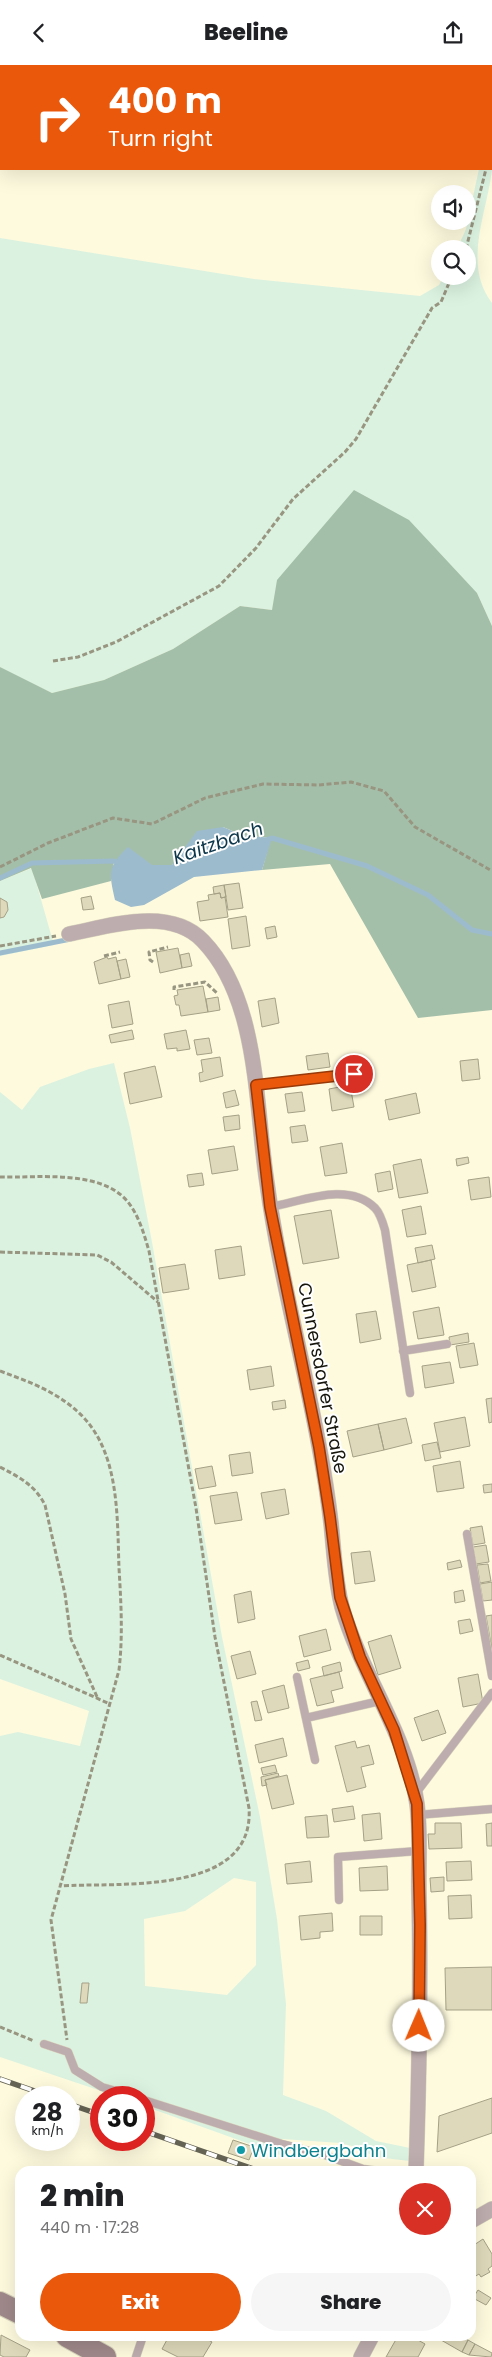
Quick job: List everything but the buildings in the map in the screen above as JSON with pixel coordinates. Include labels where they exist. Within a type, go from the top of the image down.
[{"type":"main road","points":[[0,2303],[15,2310]]},
{"type":"main road","points":[[77,2341],[105,2357]]},
{"type":"street","name":"Cunnersdorfer Straße","points":[[69,934],[128,922],[160,921],[177,925],[196,935],[218,961],[234,992],[246,1028],[256,1085],[270,1207],[319,1447],[340,1597],[357,1650],[394,1730],[414,1795],[417,1815],[420,1953],[416,2166]]},
{"type":"street","points":[[476,2218],[492,2209]]},
{"type":"street","points":[[361,2357],[369,2341]]},
{"type":"lane","points":[[256,1085],[354,1074]]},
{"type":"lane","points":[[270,1207],[341,1193],[361,1197],[377,1209],[385,1229],[410,1393]]},
{"type":"lane","points":[[403,1351],[447,1344]]},
{"type":"lane","points":[[467,1534],[492,1676]]},
{"type":"lane","points":[[297,1677],[315,1760]]},
{"type":"lane","points":[[414,1795],[492,1693]]},
{"type":"lane","points":[[306,1718],[380,1701]]},
{"type":"lane","points":[[417,1815],[492,1809]]},
{"type":"lane","points":[[339,1900],[338,1857],[418,1851]]},
{"type":"lane","points":[[44,2045],[68,2052],[75,2070],[100,2086]]},
{"type":"lane","points":[[155,2104],[282,2144],[325,2155],[355,2166]]},
{"type":"lane","points":[[136,2357],[141,2341]]},
{"type":"path","points":[[468,240],[486,170]]},
{"type":"path","points":[[53,661],[78,657],[116,642],[219,586],[256,548],[293,499],[345,452],[356,439],[432,308],[441,302],[448,285]]},
{"type":"path","points":[[0,867],[48,843],[113,818],[152,824],[205,798],[262,784],[319,785],[351,782],[384,791],[415,827],[492,871]]},
{"type":"path","points":[[0,946],[69,934]]},
{"type":"path","points":[[153,961],[150,960],[150,952],[168,947]]},
{"type":"path","points":[[104,956],[120,952]]},
{"type":"path","points":[[174,990],[174,987],[205,982],[220,996]]},
{"type":"path","points":[[0,1177],[86,1179],[107,1185],[128,1201],[144,1233],[196,1508],[215,1637],[249,1808],[250,1826],[241,1846],[226,1859],[203,1873],[180,1880],[152,1884],[59,1886]]},
{"type":"path","points":[[0,1252],[97,1255],[111,1261],[158,1302]]},
{"type":"path","points":[[0,1371],[54,1394],[78,1411],[104,1450],[113,1482],[117,1515],[122,1638],[119,1670],[51,1920],[68,2052]]},
{"type":"path","points":[[0,1467],[30,1484],[39,1493],[45,1505],[65,1594],[71,1639],[98,1699]]},
{"type":"path","points":[[0,1655],[110,1704]]},
{"type":"path","points":[[0,2027],[44,2045]]},
{"type":"green space","points":[[479,170],[492,170],[477,255],[483,288],[492,303],[492,626],[477,593],[272,610],[240,606],[173,649],[104,680],[52,693],[0,667],[0,238],[254,279],[420,296],[439,285],[476,285],[476,240],[461,240],[466,230],[476,230],[476,185]]},
{"type":"green space","points":[[354,490],[409,520],[477,593],[492,626],[492,1010],[418,1018],[330,864],[262,870],[271,838],[242,835],[223,827],[172,865],[114,861],[111,881],[42,899],[31,868],[0,881],[0,667],[52,693],[104,680],[173,649],[240,606],[272,610],[277,580]]},
{"type":"green space","points":[[32,868],[54,945],[0,956],[0,881]]},
{"type":"green space","points":[[114,1063],[130,1128],[222,1637],[260,1817],[277,1919],[286,2004],[283,2095],[326,2111],[376,2141],[410,2148],[410,2161],[375,2157],[356,2147],[340,2143],[282,2139],[283,2156],[155,2110],[155,2086],[90,2087],[0,2057],[0,1736],[18,1732],[80,1746],[89,1711],[0,1679],[0,1092],[22,1110],[40,1087],[89,1069]],"holes":[[[234,1878],[256,1882],[256,1965],[227,1995],[145,1986],[144,1919],[185,1911]]]},
{"type":"water","points":[[223,827],[242,835],[272,838],[262,870],[194,877],[144,905],[131,907],[115,900],[111,871],[116,860],[128,847],[152,865],[172,865],[197,831]]},
{"type":"waterway","name":"Kaitzbach","points":[[266,840],[272,838],[367,866],[428,895],[472,930],[492,934]]},
{"type":"waterway","name":"Kaitzbach","points":[[0,878],[32,863],[114,861],[119,863]]},
{"type":"waterway","points":[[0,953],[71,939]]},
{"type":"railway","points":[[0,2079],[20,2086]]},
{"type":"railway","points":[[80,2108],[90,2111]]},
{"type":"railway","points":[[155,2135],[245,2166]]},
{"type":"place","name":"Windbergbahn","points":[[241,2150]]},
{"type":"route","points":[[354,1074],[256,1085],[263,1162],[270,1207],[319,1447],[340,1597],[348,1626],[360,1657],[394,1730],[408,1769],[417,1804],[420,1925],[419,2026]]}]
